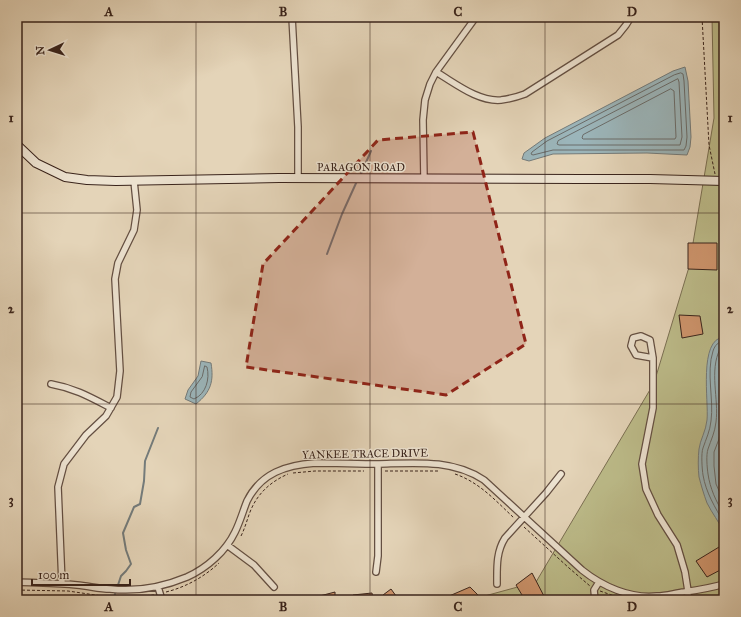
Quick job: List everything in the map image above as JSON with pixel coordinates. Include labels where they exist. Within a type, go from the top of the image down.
[{"type":"street","points":[[292,17],[298,127],[298,178]]},
{"type":"street","points":[[424,179],[425,100],[430,84],[436,72],[476,17]]},
{"type":"street","points":[[436,72],[470,92],[484,98],[499,100],[512,98],[525,94],[618,35],[631,17]]},
{"type":"street","name":"PARAGON ROAD","points":[[17,145],[36,163],[65,177],[87,180],[134,181],[298,178],[636,179],[721,181]]},
{"type":"street","points":[[62,584],[61,529],[58,488],[64,464],[86,435],[106,416],[117,397],[120,371],[115,279],[118,264],[134,230],[137,210],[134,181]]},
{"type":"street","points":[[653,358],[636,355],[631,346],[633,338],[641,336],[650,340],[653,358],[653,408],[642,464],[646,489],[658,515],[677,545],[685,572],[688,600]]},
{"type":"street","points":[[51,384],[82,392],[111,408]]},
{"type":"street","name":"YANKEE TRACE DRIVE","points":[[17,582],[62,584],[125,590],[158,587],[177,581],[196,572],[213,560],[227,545],[236,531],[247,501],[252,493],[271,474],[283,468],[298,464],[440,464],[469,471],[484,480],[582,570],[599,582],[611,588],[656,598],[724,584]]},
{"type":"street","points":[[376,572],[378,556],[378,464]]},
{"type":"street","points":[[497,584],[499,551],[506,538],[561,474]]},
{"type":"street","points":[[227,545],[254,564],[274,587]]},
{"type":"street","points":[[595,600],[595,588],[599,582]]},
{"type":"street","points":[[158,587],[161,597]]},
{"type":"path","points":[[702,17],[709,145],[721,181]]},
{"type":"path","points":[[239,538],[258,497],[270,484],[280,478],[301,471],[364,470]]},
{"type":"path","points":[[378,471],[442,471]]},
{"type":"path","points":[[453,474],[474,483],[485,491],[586,583],[606,594],[626,600]]},
{"type":"path","points":[[17,590],[68,591],[116,598],[161,597],[193,582],[208,573],[220,563]]},
{"type":"path","points":[[695,600],[724,594]]},
{"type":"highlighted area","points":[[473,132],[526,344],[446,395],[246,367],[263,264],[378,140]]},
{"type":"shaded area","points":[[712,17],[724,17],[724,600],[470,600],[536,582],[654,383],[689,267],[714,118]]},
{"type":"water","points":[[685,67],[688,81],[691,137],[687,155],[647,153],[553,154],[529,161],[522,159],[524,153],[545,138],[673,71]]},
{"type":"water","points":[[724,337],[724,532],[707,503],[699,477],[698,463],[700,446],[707,420],[706,372],[708,359],[711,348],[716,340]]},
{"type":"water","points":[[201,361],[211,363],[212,381],[205,395],[196,404],[185,399],[188,390],[198,376]]},
{"type":"building","points":[[688,243],[717,243],[717,270],[688,269]]},
{"type":"building","points":[[679,315],[700,316],[703,334],[682,338]]},
{"type":"building","points":[[724,544],[724,568],[707,577],[696,561]]},
{"type":"building","points":[[532,573],[546,600],[525,600],[516,585]]},
{"type":"building","points":[[470,587],[483,600],[440,600]]},
{"type":"building","points":[[391,589],[399,600],[383,600],[383,595]]},
{"type":"building","points":[[335,592],[335,600],[312,600],[312,598]]},
{"type":"building","points":[[372,593],[373,600],[353,600],[353,595]]},
{"type":"waterway","points":[[360,176],[371,151]]},
{"type":"waterway","points":[[327,254],[342,214],[357,181]]},
{"type":"waterway","points":[[113,600],[121,576],[131,564],[126,550],[123,533],[134,507],[140,504],[144,481],[145,461],[158,428]]}]
